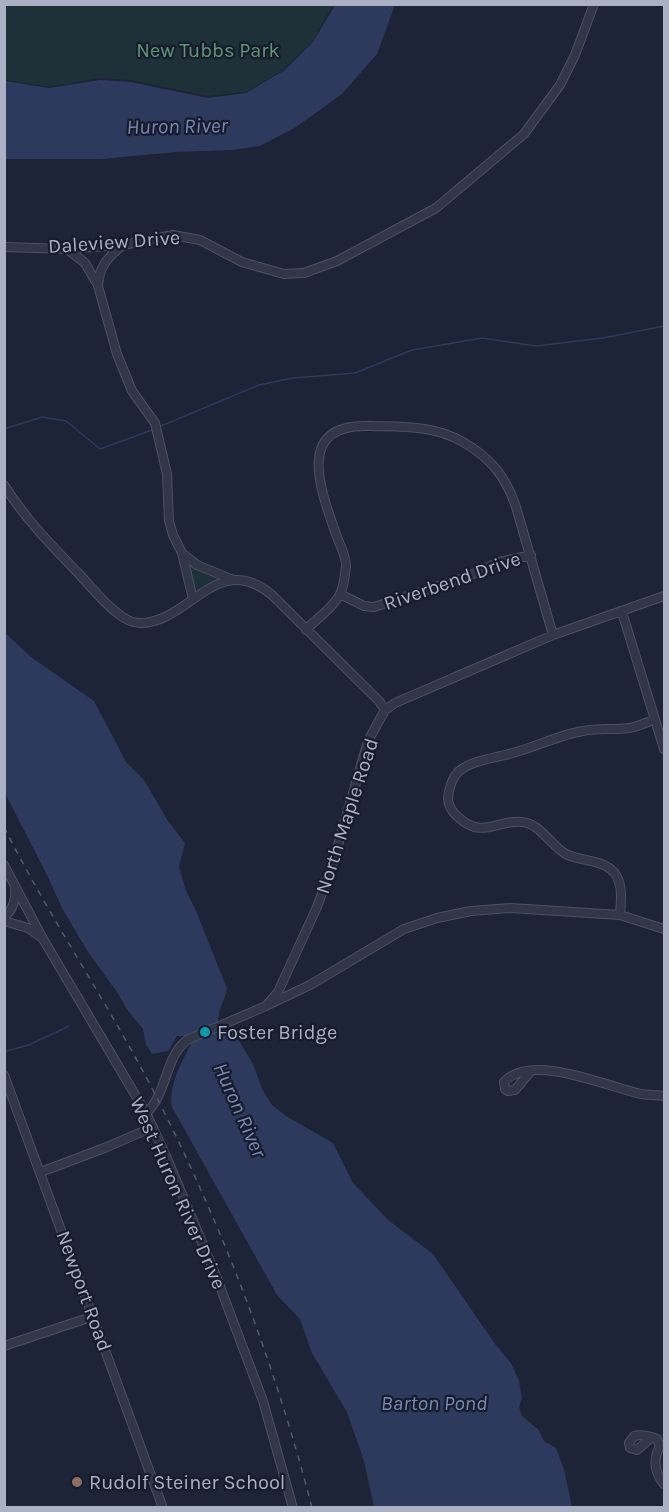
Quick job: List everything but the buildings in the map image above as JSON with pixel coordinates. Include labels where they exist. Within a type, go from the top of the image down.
[{"type":"street","name":"Daleview Drive","points":[[4,247],[67,249],[123,245],[161,236],[185,236],[208,244],[242,262],[284,274],[304,273],[319,269],[436,208],[524,134],[560,85],[575,55],[594,4]]},
{"type":"street","points":[[98,286],[102,264],[123,245]]},
{"type":"street","points":[[67,249],[85,263],[93,275],[117,354],[132,391],[155,423],[165,457],[169,521],[182,553],[193,599]]},
{"type":"street","name":"Riverbend Drive","points":[[531,555],[499,562],[457,581],[374,608],[364,606],[340,594],[347,564],[322,488],[318,454],[323,442],[336,429],[355,425],[414,427],[438,430],[463,441],[486,458],[509,486],[531,555],[553,635]]},
{"type":"street","points":[[4,485],[18,507],[114,611],[126,620],[139,623],[156,621],[231,579]]},
{"type":"street","points":[[182,553],[197,565],[231,579],[250,582],[263,588],[379,701],[385,710],[395,703],[553,635],[664,596]]},
{"type":"street","points":[[306,630],[340,594]]},
{"type":"street","points":[[622,612],[664,750]]},
{"type":"street","name":"North Maple Road","points":[[266,1006],[278,992],[317,907],[332,866],[368,741],[385,710]]},
{"type":"street","points":[[620,915],[620,887],[616,875],[610,868],[570,856],[534,826],[524,822],[484,829],[465,823],[452,812],[448,801],[449,792],[452,780],[458,772],[474,764],[585,730],[631,728],[655,719]]},
{"type":"street","name":"West Huron River Drive","points":[[4,865],[43,939],[153,1127],[216,1276],[263,1401],[293,1508]]},
{"type":"street","points":[[14,882],[16,896],[12,909],[4,919],[28,928],[43,939]]},
{"type":"street","points":[[146,1113],[162,1091],[176,1052],[188,1040],[310,985],[404,929],[437,918],[471,911],[511,908],[620,915],[664,928]]},
{"type":"street","points":[[531,1071],[548,1070],[642,1094],[664,1096]]},
{"type":"street","name":"Newport Road","points":[[4,1075],[163,1508]]},
{"type":"street","points":[[41,1173],[153,1127]]},
{"type":"street","points":[[4,1346],[94,1317]]},
{"type":"street","points":[[652,1437],[660,1442],[655,1462],[660,1479],[664,1484]]},
{"type":"green space","name":"New Tubbs Park","points":[[4,5],[333,5],[312,42],[284,69],[246,92],[208,96],[131,80],[100,78],[49,87],[5,80]]},
{"type":"green space","points":[[192,564],[219,580],[195,591],[189,567]]},
{"type":"water","name":"Huron River","points":[[335,5],[395,5],[377,54],[342,94],[296,127],[260,146],[101,159],[5,159],[5,81],[49,88],[100,80],[131,82],[208,98],[246,93],[285,70],[313,42]]},
{"type":"water","name":"Barton Pond","points":[[4,632],[31,657],[94,701],[126,762],[144,780],[168,821],[185,843],[179,866],[186,891],[227,989],[218,1020],[220,1030],[235,1034],[253,1064],[262,1089],[272,1105],[286,1116],[333,1143],[353,1183],[388,1220],[433,1254],[495,1344],[511,1363],[519,1381],[522,1398],[519,1407],[522,1416],[538,1429],[544,1441],[556,1448],[564,1469],[572,1507],[374,1507],[364,1461],[347,1412],[312,1353],[300,1319],[277,1295],[172,1107],[174,1082],[192,1042],[189,1036],[177,1036],[168,1051],[152,1054],[146,1045],[143,1029],[88,952],[62,908],[5,793]]},
{"type":"waterway","points":[[161,426],[259,385],[293,378],[355,373],[412,350],[482,338],[536,346],[603,338],[664,326]]},
{"type":"waterway","points":[[4,429],[42,417],[66,421],[100,449],[152,430]]},
{"type":"waterway","points":[[6,1051],[29,1045],[69,1026]]},
{"type":"railway","points":[[4,827],[41,896],[140,1065],[205,1199],[265,1351],[312,1508]]},
{"type":"place","name":"Foster Bridge","points":[[205,1032]]},
{"type":"place","name":"Rudolf Steiner School","points":[[77,1482]]}]
